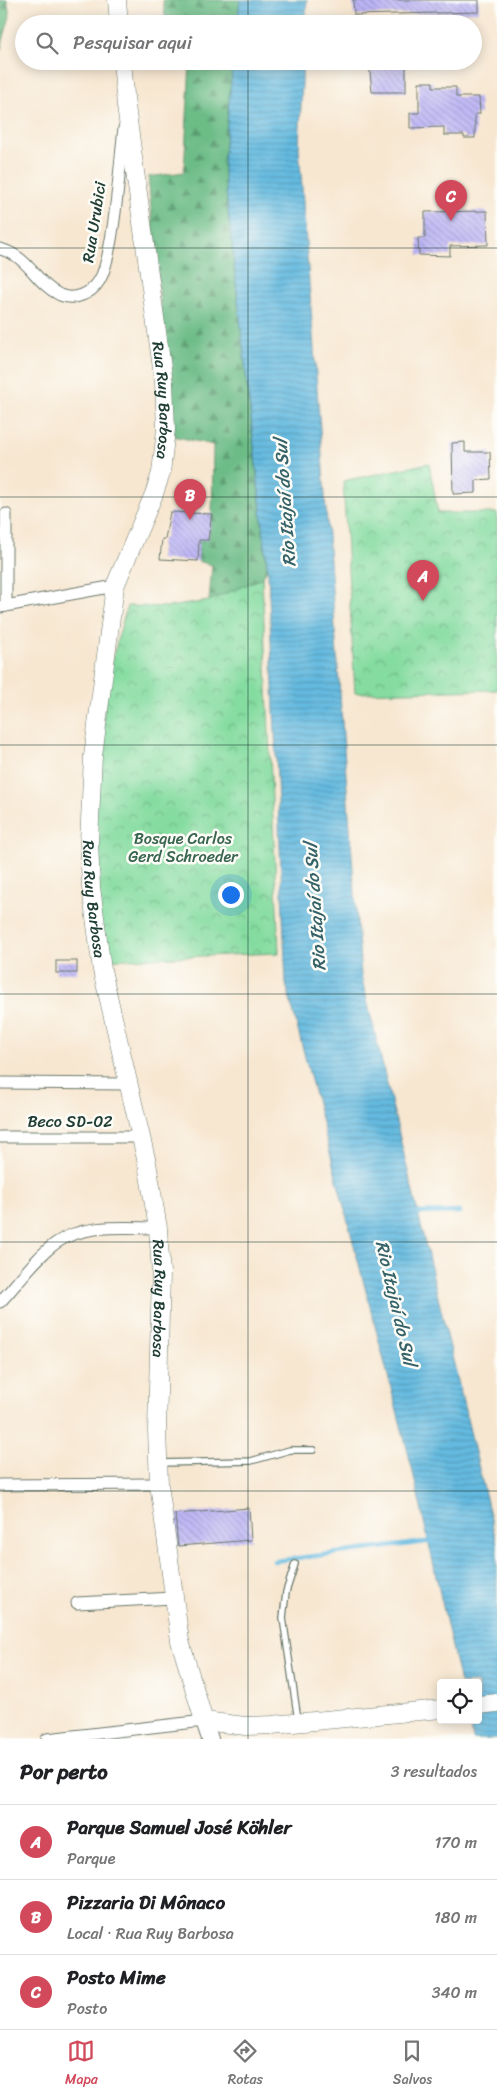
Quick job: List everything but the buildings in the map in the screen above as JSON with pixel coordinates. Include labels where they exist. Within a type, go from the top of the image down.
[{"type":"main road","points":[[117,0],[118,15]]},
{"type":"main road","name":"Rua Ruy Barbosa","points":[[123,70],[126,106],[164,383],[166,429],[164,459],[154,494],[115,586],[93,756],[89,842],[91,888],[102,970],[141,1137],[158,1228],[161,1273],[158,1484],[174,1598],[186,1665],[204,1721]]},
{"type":"main road","points":[[482,1705],[497,1703]]},
{"type":"main road","points":[[204,1721],[245,1726],[437,1709]]},
{"type":"street","name":"Rua Urubici","points":[[0,249],[17,256],[50,288],[61,295],[75,297],[91,292],[100,280],[109,253],[126,106]]},
{"type":"street","points":[[6,514],[3,607],[115,586]]},
{"type":"street","points":[[0,1083],[129,1084]]},
{"type":"street","name":"Beco SD-02","points":[[0,1137],[141,1137]]},
{"type":"street","points":[[0,1302],[56,1243],[71,1235],[113,1228],[158,1228]]},
{"type":"street","points":[[0,1485],[158,1484]]},
{"type":"street","points":[[77,1603],[174,1598]]},
{"type":"street","points":[[47,1739],[204,1721]]},
{"type":"street","name":"Rua Ruy Barbosa","points":[[204,1721],[210,1739]]},
{"type":"lane","points":[[157,1464],[251,1461],[290,1450],[313,1450]]},
{"type":"lane","points":[[295,1564],[286,1592],[283,1618],[298,1722]]},
{"type":"green space","points":[[0,0],[7,0],[10,16],[0,52]]},
{"type":"green space","points":[[163,0],[240,0],[238,15],[165,15]]},
{"type":"green space","points":[[190,70],[232,70],[223,164],[267,569],[262,578],[209,601],[212,565],[198,561],[199,540],[208,540],[212,514],[213,445],[173,436],[148,177],[184,172]]},
{"type":"green space","points":[[429,463],[438,513],[497,513],[497,690],[355,693],[343,481]]},
{"type":"green space","name":"Bosque Carlos Gerd Schroeder","points":[[262,578],[279,953],[102,960],[92,842],[107,678],[127,606],[168,607],[209,601]]},
{"type":"water","points":[[240,0],[307,0],[306,15],[238,15]]},
{"type":"water","name":"Rio Itajaí do Sul","points":[[232,70],[303,70],[299,148],[361,975],[497,1544],[497,1739],[473,1739],[470,1724],[482,1724],[482,1679],[459,1679],[412,1468],[286,984],[268,573],[223,164]]},
{"type":"waterway","points":[[414,1213],[460,1212]]},
{"type":"waterway","points":[[274,1561],[434,1541]]},
{"type":"place","name":"Posto Mime","points":[[451,221]]},
{"type":"place","name":"Pizzaria Di Mônaco","points":[[190,520]]},
{"type":"place","name":"Parque Samuel José Köhler","points":[[423,601]]}]
